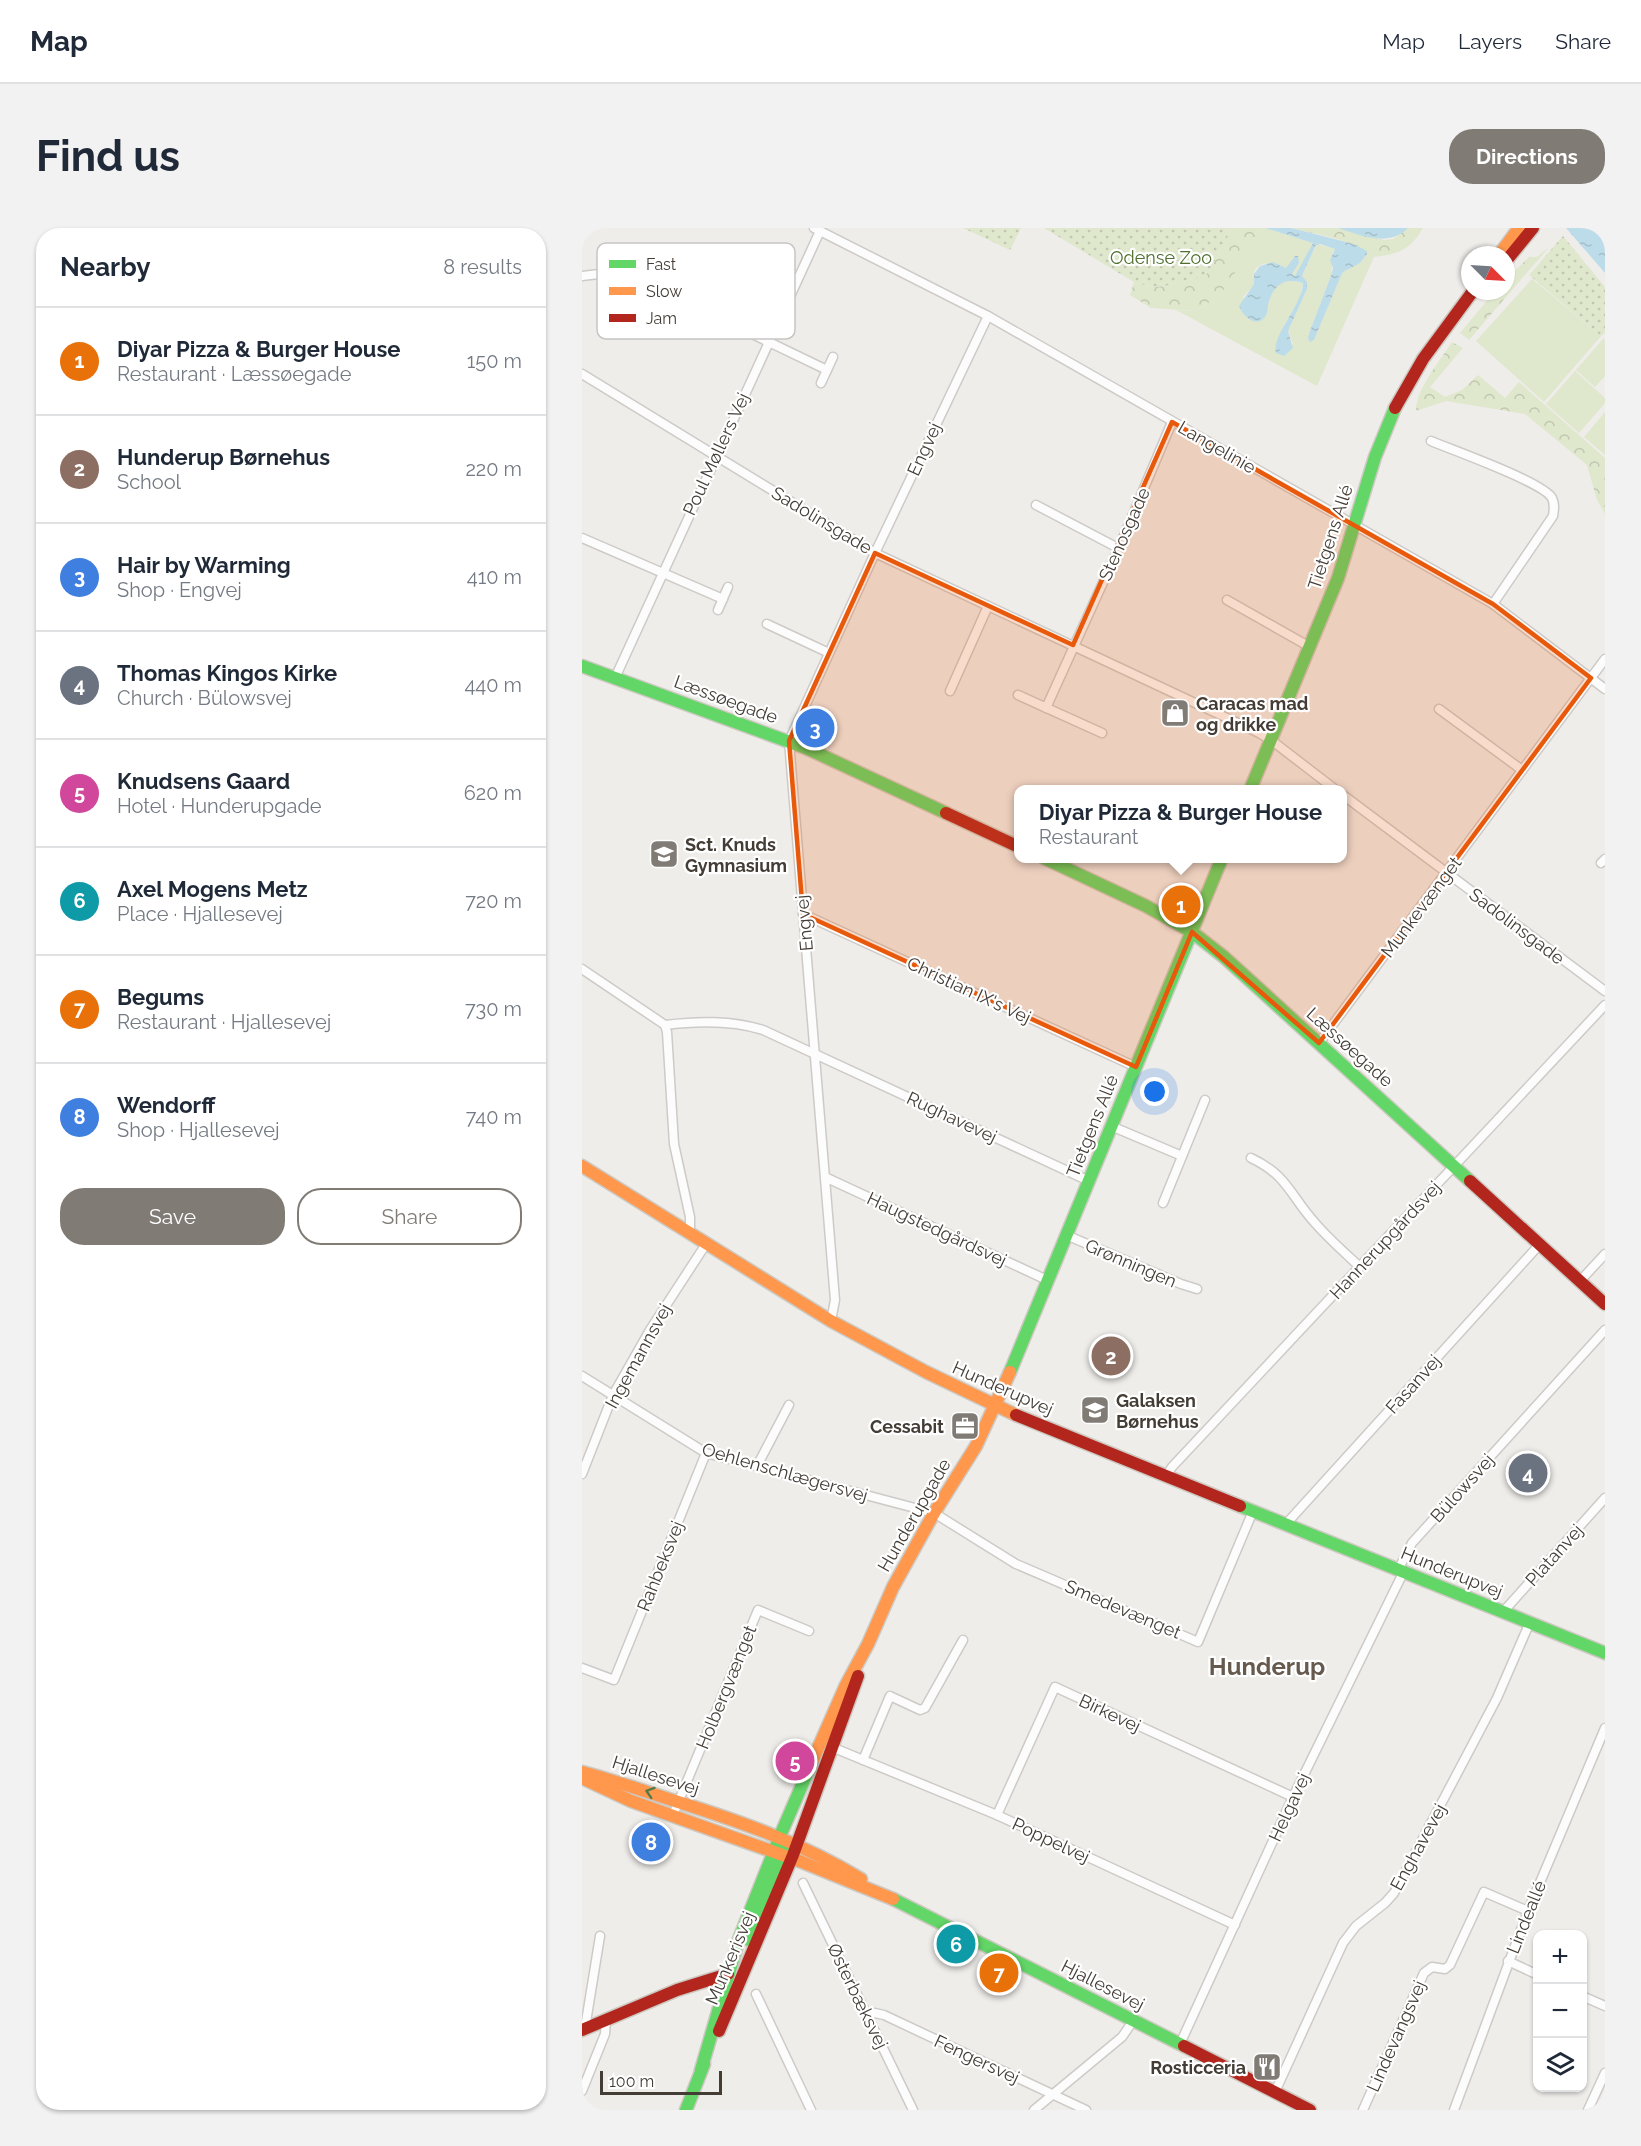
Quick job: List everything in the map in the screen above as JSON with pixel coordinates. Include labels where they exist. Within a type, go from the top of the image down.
[{"type":"street","points":[[1506,246],[1519,228]]},
{"type":"street","points":[[1515,250],[1533,228]]},
{"type":"street","name":"Langelinie","points":[[817,229],[988,316],[1493,604],[1605,689]]},
{"type":"street","name":"Poul Møllers Vej","points":[[795,280],[817,229]]},
{"type":"street","points":[[582,276],[597,274]]},
{"type":"street","name":"Tietgens Allé","points":[[1252,785],[1338,578],[1375,457],[1395,407],[1423,359],[1467,300]]},
{"type":"street","name":"Engvej","points":[[831,1321],[835,1300],[789,741],[875,553],[988,316]]},
{"type":"street","points":[[762,339],[827,370]]},
{"type":"street","name":"Poul Møllers Vej","points":[[615,678],[769,339]]},
{"type":"street","points":[[821,383],[833,357]]},
{"type":"street","name":"Sadolinsgade","points":[[582,374],[875,553],[1271,740],[1331,785]]},
{"type":"street","name":"Stenosgade","points":[[1073,645],[1172,422]]},
{"type":"street","points":[[1431,441],[1533,483],[1551,496],[1554,505],[1553,516],[1493,604]]},
{"type":"street","points":[[1036,505],[1118,548]]},
{"type":"street","points":[[582,538],[723,599]]},
{"type":"street","points":[[718,610],[728,587]]},
{"type":"street","points":[[1227,600],[1310,647]]},
{"type":"street","points":[[950,691],[988,606]]},
{"type":"street","points":[[766,624],[830,653]]},
{"type":"street","points":[[1046,708],[1073,645]]},
{"type":"street","name":"Munkevænget","points":[[1319,1043],[1605,659]]},
{"type":"street","name":"Læssøegade","points":[[582,666],[789,741],[1014,845]]},
{"type":"street","points":[[1018,695],[1102,733]]},
{"type":"street","points":[[1438,709],[1522,770]]},
{"type":"street","name":"Sadolinsgade","points":[[1347,798],[1605,991]]},
{"type":"street","name":"Læssøegade","points":[[1055,863],[1146,906],[1192,932],[1224,957],[1605,1304]]},
{"type":"street","name":"Tietgens Allé","points":[[995,1407],[1220,863]]},
{"type":"street","name":"Christian IX's Vej","points":[[803,914],[1136,1067]]},
{"type":"street","points":[[582,969],[665,1025],[674,1144],[690,1209],[690,1227],[687,1232]]},
{"type":"street","name":"Hannerupgårdsvej","points":[[1166,1476],[1605,1005]]},
{"type":"street","name":"Rughavevej","points":[[665,1025],[726,1022],[744,1024],[763,1030],[1089,1181]]},
{"type":"street","points":[[1163,1203],[1205,1100]]},
{"type":"street","points":[[1111,1126],[1182,1156]]},
{"type":"street","points":[[1251,1158],[1268,1166],[1283,1179],[1315,1224],[1360,1267]]},
{"type":"street","name":"Hunderupvej","points":[[582,1166],[831,1321],[995,1407],[1605,1653]]},
{"type":"street","name":"Haugstedgårdsvej","points":[[826,1178],[1047,1280]]},
{"type":"street","name":"Grønningen","points":[[1066,1235],[1181,1284],[1197,1288]]},
{"type":"street","name":"Ingemannsvej","points":[[582,1474],[613,1395],[650,1330],[706,1244]]},
{"type":"street","name":"Fasanvej","points":[[1286,1524],[1540,1244]]},
{"type":"street","points":[[1580,1281],[1605,1254]]},
{"type":"street","name":"Bülowsvej","points":[[1401,1571],[1413,1543],[1605,1330]]},
{"type":"street","name":"Oehlenschlægersvej","points":[[582,1376],[706,1452],[934,1513],[1016,1564],[1050,1578]]},
{"type":"street","points":[[757,1466],[789,1405]]},
{"type":"street","name":"Hunderupgade","points":[[785,1848],[827,1748],[824,1735],[846,1685],[868,1644],[893,1587],[934,1513],[976,1446],[995,1407]]},
{"type":"street","name":"Rahbeksvej","points":[[582,1668],[614,1680],[706,1452]]},
{"type":"street","name":"Platanvej","points":[[1503,1612],[1605,1498]]},
{"type":"street","name":"Smedevænget","points":[[1050,1578],[1198,1642],[1253,1511]]},
{"type":"street","name":"Helgavej","points":[[1180,2044],[1293,1797],[1401,1571]]},
{"type":"street","name":"Holbergvænget","points":[[678,1817],[679,1802],[758,1610],[808,1631]]},
{"type":"street","name":"Enghavevej","points":[[1275,2092],[1343,1943],[1356,1926],[1394,1893],[1497,1698],[1530,1623]]},
{"type":"street","points":[[863,1761],[890,1696],[920,1710],[925,1708],[963,1640]]},
{"type":"street","name":"Hunderupgade","points":[[785,1848],[834,1748],[868,1644]]},
{"type":"street","name":"Birkevej","points":[[997,1815],[1055,1687],[1293,1797]]},
{"type":"street","name":"Lindeallé","points":[[1454,2110],[1508,1961],[1605,1728]]},
{"type":"street","name":"Poppelvej","points":[[834,1748],[997,1815],[1235,1925]]},
{"type":"street","name":"Hjallesevej","points":[[582,1772],[679,1802],[785,1848],[879,1892],[1310,2110]]},
{"type":"street","name":"Hjallesevej","points":[[582,1778],[631,1801],[678,1817],[829,1859],[879,1892]]},
{"type":"street","name":"Munkerisvej","points":[[701,2070],[728,1974],[785,1848]]},
{"type":"street","name":"Munkerisvej","points":[[686,2110],[701,2070],[743,1976],[785,1848]]},
{"type":"street","name":"Østerbæksvej","points":[[803,1882],[913,2110]]},
{"type":"street","name":"Lindevangsvej","points":[[1363,2110],[1424,1973],[1432,1967],[1445,1969],[1450,1965],[1484,1892],[1528,1911]]},
{"type":"street","points":[[584,2029],[600,1936]]},
{"type":"street","points":[[1508,1961],[1533,1973]]},
{"type":"street","points":[[584,2029],[677,1990],[728,1974]]},
{"type":"street","points":[[677,1990],[704,1988],[715,1990],[722,1995]]},
{"type":"street","points":[[756,1994],[811,2110]]},
{"type":"street","points":[[1587,1998],[1605,2006]]},
{"type":"street","name":"Fengersvej","points":[[867,2015],[876,2013],[884,2015],[1086,2110]]},
{"type":"street","points":[[582,2091],[605,2034],[606,2020]]},
{"type":"street","points":[[1034,2110],[1122,2037],[1133,2021]]},
{"type":"street","points":[[1588,2110],[1605,2073]]},
{"type":"highlighted area","points":[[1172,422],[1493,604],[1591,678],[1319,1043],[1192,932],[1136,1067],[803,914],[789,741],[875,553],[1073,645]]},
{"type":"green space","points":[[963,228],[1021,228],[1010,250]]},
{"type":"green space","name":"Odense Zoo","points":[[1044,228],[1232,228],[1209,272],[1202,277],[1152,287],[1134,282]]},
{"type":"green space","points":[[1232,228],[1265,228],[1220,295],[1196,311],[1151,308],[1130,295],[1134,282],[1152,287],[1202,277],[1209,272]]},
{"type":"green space","points":[[1265,228],[1313,243],[1295,276],[1292,274],[1299,262],[1295,256],[1286,268],[1278,265],[1259,265],[1254,273],[1255,284],[1243,297],[1266,315],[1276,287],[1287,281],[1303,283],[1300,298],[1283,327],[1276,353],[1293,344],[1288,331],[1307,289],[1302,276],[1317,244],[1335,249],[1332,254],[1332,273],[1310,331],[1314,340],[1343,272],[1360,263],[1367,254],[1365,249],[1374,257],[1317,386],[1176,310],[1196,311],[1220,295]]},
{"type":"green space","points":[[1291,228],[1338,228],[1384,240],[1393,239],[1408,228],[1423,228],[1403,250],[1374,257],[1346,242]]},
{"type":"green space","points":[[1563,236],[1605,287],[1605,333],[1601,336],[1529,275]]},
{"type":"green space","points":[[1550,246],[1515,287],[1515,271],[1529,257],[1537,257]]},
{"type":"green space","points":[[1532,279],[1601,336],[1544,402],[1476,341]]},
{"type":"green space","points":[[1488,300],[1503,300],[1469,340],[1460,333]]},
{"type":"green space","points":[[1603,339],[1605,340],[1605,376],[1595,387],[1576,370]]},
{"type":"green space","points":[[1452,342],[1463,348],[1430,387],[1445,397],[1462,390],[1478,375],[1505,398],[1519,382],[1605,458],[1605,514],[1597,500],[1587,465],[1525,414],[1446,401],[1416,411],[1424,385]]},
{"type":"green space","points":[[1575,371],[1605,398],[1605,403],[1579,433],[1546,404]]},
{"type":"green space","points":[[1605,412],[1605,455],[1584,437]]},
{"type":"water","points":[[1265,228],[1291,228],[1354,244],[1367,251],[1360,263],[1343,272],[1314,340],[1310,342],[1308,338],[1310,331],[1332,273],[1330,260],[1335,249],[1320,244],[1316,245],[1302,276],[1307,282],[1307,289],[1288,331],[1293,348],[1284,356],[1276,353],[1278,338],[1298,300],[1303,283],[1290,281],[1280,284],[1270,298],[1266,315],[1260,321],[1249,319],[1239,306],[1254,284],[1254,274],[1260,266],[1273,262],[1286,268],[1295,256],[1298,256],[1299,263],[1292,274],[1295,276],[1313,243]]},
{"type":"water","points":[[1338,228],[1408,228],[1400,234],[1383,239]]},
{"type":"water","points":[[1566,228],[1600,228],[1605,234],[1605,273]]},
{"type":"traffic: fast","points":[[1252,785],[1338,578],[1375,457],[1395,408]]},
{"type":"traffic: fast","points":[[582,666],[806,748],[946,813]]},
{"type":"traffic: fast","points":[[1055,863],[1146,906],[1192,932],[1224,957],[1470,1181]]},
{"type":"traffic: fast","points":[[1010,1372],[1220,863]]},
{"type":"traffic: fast","points":[[1240,1506],[1605,1653]]},
{"type":"traffic: fast","points":[[701,2070],[739,1939],[812,1762]]},
{"type":"traffic: fast","points":[[749,1940],[784,1850]]},
{"type":"traffic: fast","points":[[893,1899],[1184,2046]]},
{"type":"traffic: fast","points":[[686,2110],[704,2064]]},
{"type":"traffic: slow","points":[[1506,246],[1519,228]]},
{"type":"traffic: slow","points":[[582,1166],[831,1321],[926,1372],[1016,1415]]},
{"type":"traffic: slow","points":[[812,1762],[893,1587],[934,1513],[976,1446],[1010,1372]]},
{"type":"traffic: slow","points":[[582,1772],[746,1825],[816,1854],[861,1879]]},
{"type":"traffic: slow","points":[[582,1778],[631,1801],[802,1862],[893,1899]]},
{"type":"traffic: jam","points":[[1515,250],[1533,228]]},
{"type":"traffic: jam","points":[[1395,408],[1423,359],[1466,300]]},
{"type":"traffic: jam","points":[[946,813],[1014,845]]},
{"type":"traffic: jam","points":[[1470,1181],[1605,1304]]},
{"type":"traffic: jam","points":[[1016,1415],[1240,1506]]},
{"type":"traffic: jam","points":[[719,2031],[793,1855],[858,1676]]},
{"type":"traffic: jam","points":[[582,2030],[677,1990],[728,1974]]},
{"type":"traffic: jam","points":[[1184,2046],[1310,2110]]},
{"type":"place","name":"Caracas mad og drikke","points":[[1175,713]]},
{"type":"place","name":"Hair by Warming","points":[[815,728]]},
{"type":"place","name":"Sct. Knuds Gymnasium","points":[[664,854]]},
{"type":"place","name":"Diyar Pizza & Burger House","points":[[1181,905]]},
{"type":"place","name":"Hunderup Børnehus","points":[[1111,1356]]},
{"type":"place","name":"Galaksen Børnehus","points":[[1095,1410]]},
{"type":"place","name":"Cessabit","points":[[965,1426]]},
{"type":"place","name":"Thomas Kingos Kirke","points":[[1528,1473]]},
{"type":"place","name":"Knudsens Gaard","points":[[795,1761]]},
{"type":"place","name":"Wendorff","points":[[651,1842]]},
{"type":"place","name":"Axel Mogens Metz","points":[[956,1944]]},
{"type":"place","name":"Begums","points":[[999,1973]]},
{"type":"place","name":"Rosticceria","points":[[1267,2067]]},
{"type":"district","name":"Hunderup","points":[[1267,1666]]}]
